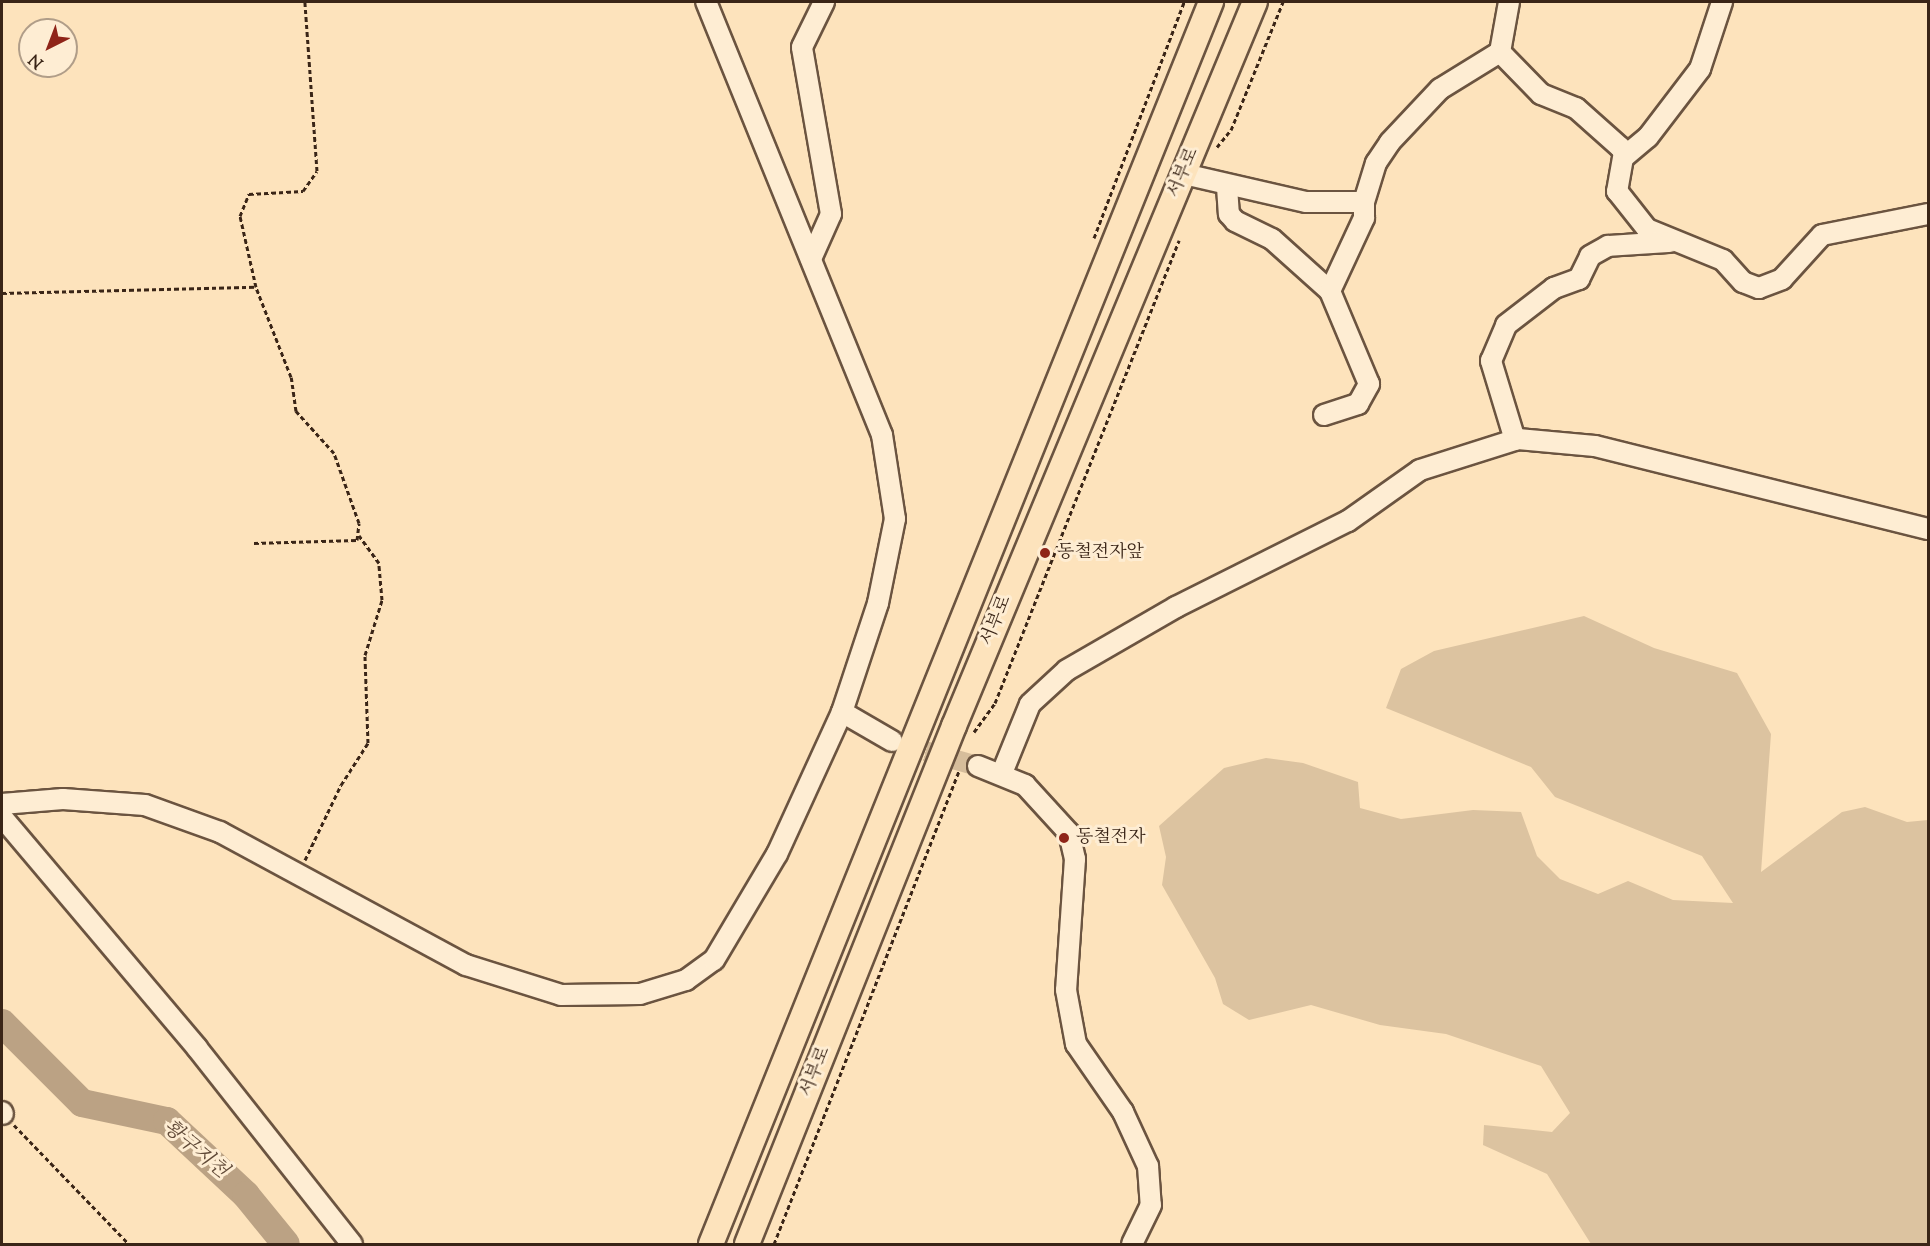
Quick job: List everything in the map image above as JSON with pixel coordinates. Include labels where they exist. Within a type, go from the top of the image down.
[{"type":"main road","name":"서부로","points":[[711,1245],[1211,2]]},
{"type":"main road","name":"서부로","points":[[747,1245],[1191,178],[1255,2]]},
{"type":"street","points":[[2,804],[63,799],[145,805],[220,832],[466,965],[561,995],[640,994],[686,980],[714,960],[777,854],[842,712],[878,603],[895,519],[882,435],[708,2]]},
{"type":"street","points":[[811,259],[831,214],[802,47],[824,2]]},
{"type":"street","points":[[1330,291],[1364,218],[1364,202],[1376,163],[1390,142],[1440,89],[1500,52],[1509,2]]},
{"type":"street","points":[[1624,157],[1648,137],[1700,69],[1722,2]]},
{"type":"street","points":[[1500,52],[1540,94],[1576,108],[1620,147],[1624,157],[1617,191],[1647,228],[1723,260],[1743,282],[1760,288],[1782,279],[1822,235],[1929,214]]},
{"type":"street","points":[[1191,178],[1306,202],[1364,202]]},
{"type":"street","points":[[1227,187],[1229,214],[1235,221],[1272,239],[1330,291],[1370,384],[1358,404],[1324,415]]},
{"type":"street","points":[[1515,440],[1491,361],[1506,325],[1554,288],[1579,279],[1590,256],[1608,246],[1679,242]]},
{"type":"street","points":[[1002,773],[1030,704],[1067,670],[1176,607],[1348,521],[1420,470],[1515,440],[1596,446],[1929,530]]},
{"type":"street","points":[[842,712],[892,741]]},
{"type":"street","points":[[970,765],[1002,773],[1025,785],[1069,833],[1075,859],[1066,990],[1076,1044],[1123,1112],[1148,1166],[1151,1205],[1132,1245]]},
{"type":"street","points":[[2,817],[197,1048],[352,1245]]},
{"type":"path","points":[[254,543],[357,540],[358,534],[359,523],[334,453],[296,411],[291,377],[256,287],[240,216],[249,194],[303,191],[317,171],[305,2]]},
{"type":"path","points":[[1191,178],[1231,130],[1283,2]]},
{"type":"path","points":[[971,741],[995,703],[1177,254],[1179,235]]},
{"type":"path","points":[[2,293],[256,287]]},
{"type":"path","points":[[298,874],[340,785],[368,743],[365,655],[382,600],[379,563],[358,534]]},
{"type":"path","points":[[774,1245],[970,765]]},
{"type":"path","points":[[2,1113],[129,1245]]},
{"type":"shaded area","points":[[1584,616],[1654,648],[1737,673],[1771,734],[1761,872],[1842,812],[1865,807],[1907,822],[1928,820],[1928,1244],[1591,1244],[1547,1174],[1483,1145],[1484,1125],[1552,1132],[1570,1113],[1541,1066],[1446,1034],[1380,1025],[1311,1005],[1249,1020],[1223,1004],[1215,978],[1162,885],[1166,857],[1159,826],[1224,768],[1266,758],[1303,763],[1358,782],[1360,808],[1401,819],[1473,810],[1521,812],[1537,856],[1560,879],[1598,894],[1628,881],[1673,900],[1733,903],[1702,856],[1555,797],[1531,767],[1386,708],[1401,669],[1434,651]]},
{"type":"waterway","name":"황구지천","points":[[2,1023],[82,1103],[167,1121],[246,1195],[286,1244]]},
{"type":"tunnel","points":[[897,743],[978,766]]},
{"type":"place","name":"동철전자앞","points":[[1045,553]]},
{"type":"place","name":"동철전자","points":[[1064,838]]}]
